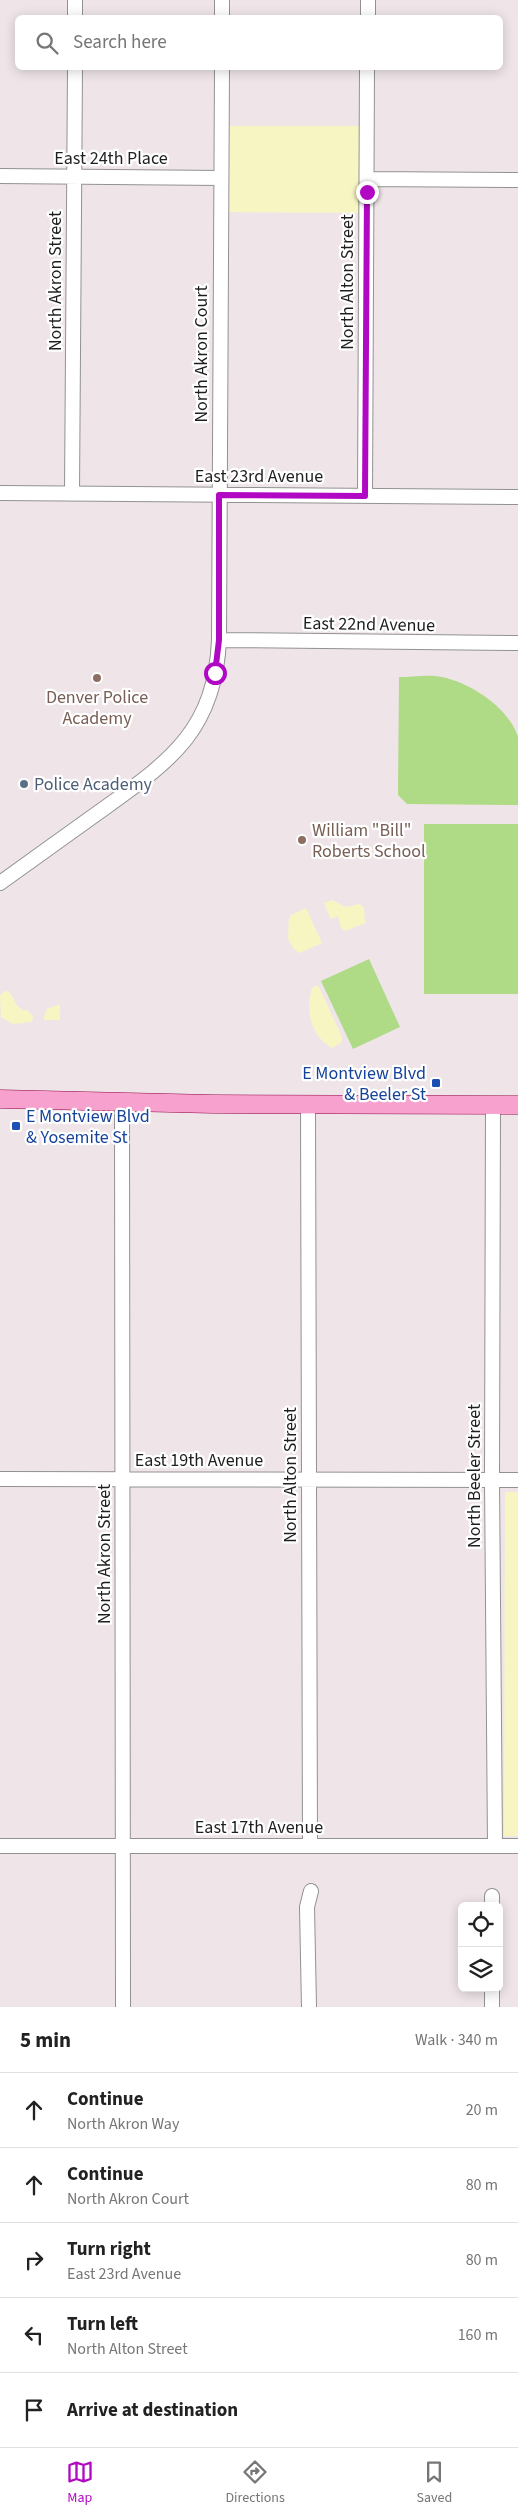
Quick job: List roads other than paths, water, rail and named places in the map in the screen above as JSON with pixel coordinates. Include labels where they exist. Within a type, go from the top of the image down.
[{"type":"main road","points":[[0,1089],[30,1099]]},
{"type":"main road","points":[[0,1099],[122,1102],[518,1105]]},
{"type":"street","points":[[75,0],[75,15]]},
{"type":"street","points":[[222,0],[222,15]]},
{"type":"street","points":[[368,0],[368,15]]},
{"type":"street","name":"North Akron Street","points":[[72,494],[75,70]]},
{"type":"street","name":"North Akron Court","points":[[0,883],[158,770],[172,756],[200,717],[209,696],[215,673],[219,640],[222,70]]},
{"type":"street","name":"North Alton Street","points":[[365,496],[368,70]]},
{"type":"street","name":"East 24th Place","points":[[0,176],[221,178]]},
{"type":"street","points":[[367,179],[518,180]]},
{"type":"street","name":"East 23rd Avenue","points":[[0,493],[518,497]]},
{"type":"street","name":"East 22nd Avenue","points":[[219,640],[518,642]]},
{"type":"street","name":"North Akron Street","points":[[122,1102],[123,2007]]},
{"type":"street","name":"North Alton Street","points":[[308,1104],[310,1846]]},
{"type":"street","name":"North Beeler Street","points":[[493,1105],[492,1480],[495,1846]]},
{"type":"street","name":"East 19th Avenue","points":[[0,1479],[308,1478],[518,1480]]},
{"type":"street","name":"East 17th Avenue","points":[[0,1846],[518,1846]]},
{"type":"street","points":[[309,2007],[307,1907],[311,1891]]},
{"type":"street","points":[[492,1992],[492,2007]]},
{"type":"place","name":"Denver Police Academy","points":[[97,678]]},
{"type":"place","name":"Police Academy","points":[[24,784]]},
{"type":"place","name":"William \"Bill\" Roberts School","points":[[302,840]]},
{"type":"place","name":"E Montview Blvd & Beeler St","points":[[436,1083]]},
{"type":"place","name":"E Montview Blvd & Yosemite St","points":[[16,1126]]}]
